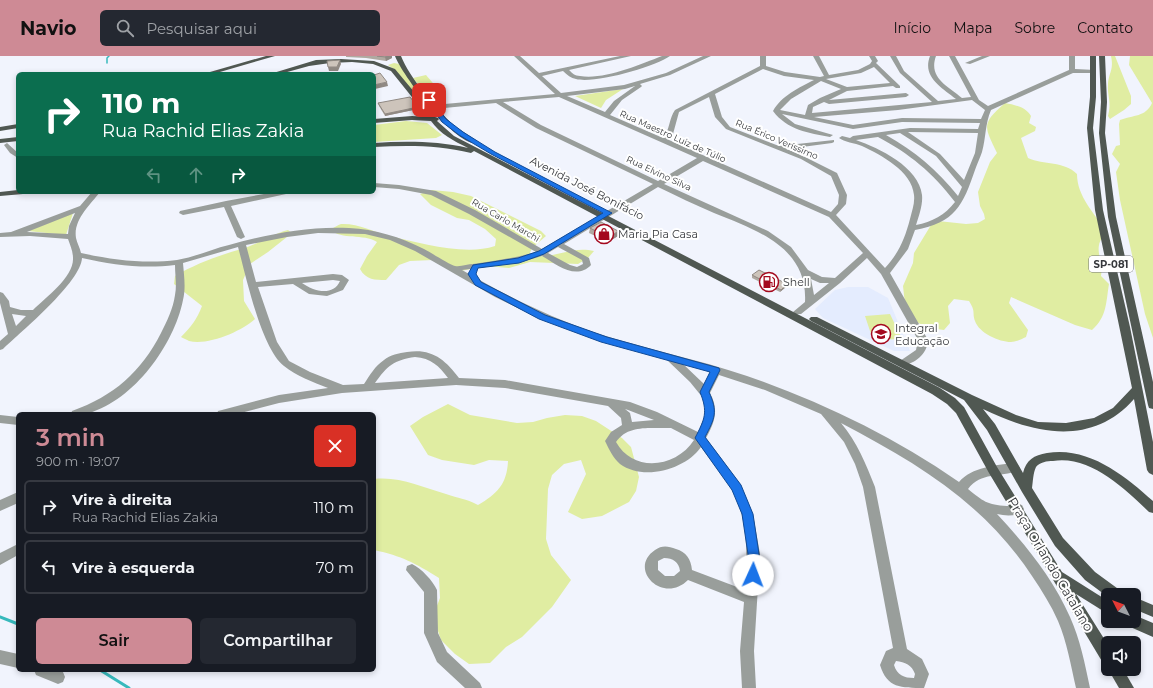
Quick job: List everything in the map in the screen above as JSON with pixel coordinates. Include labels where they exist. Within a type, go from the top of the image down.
[{"type":"main road","points":[[213,72],[272,56]]},
{"type":"main road","points":[[280,72],[336,56]]},
{"type":"main road","points":[[309,64],[347,60],[370,62],[386,66],[393,62],[400,63],[398,56]]},
{"type":"main road","name":"SP-081","points":[[1093,56],[1093,97],[1090,128],[1099,210],[1125,327],[1153,470]]},
{"type":"main road","name":"SP-081","points":[[1102,56],[1104,102],[1102,133],[1112,217],[1153,405]]},
{"type":"main road","name":"Avenida José Bonifácio","points":[[400,63],[444,120],[461,133],[493,153],[929,387],[951,401],[960,410],[993,470]]},
{"type":"main road","name":"Avenida José Bonifácio","points":[[386,66],[393,70],[443,131],[454,138],[968,397],[991,427],[1026,489],[1059,542],[1090,576],[1106,588]]},
{"type":"main road","points":[[412,118],[427,111]]},
{"type":"main road","points":[[376,121],[412,118],[444,120]]},
{"type":"main road","points":[[0,130],[16,127]]},
{"type":"main road","points":[[16,129],[13,133],[13,135],[16,137]]},
{"type":"main road","points":[[0,130],[5,134],[0,138]]},
{"type":"main road","points":[[411,143],[438,142],[454,138],[461,133]]},
{"type":"main road","points":[[0,141],[16,138]]},
{"type":"main road","name":"Avenida José Bonifácio","points":[[376,146],[411,143],[439,145],[468,150],[491,157]]},
{"type":"main road","points":[[0,194],[16,193]]},
{"type":"main road","points":[[1145,370],[1153,383]]},
{"type":"main road","points":[[968,397],[1003,415],[1037,427],[1064,429],[1091,424],[1113,413],[1137,389]]},
{"type":"main road","points":[[1026,489],[1030,467],[1038,459],[1052,455],[1070,456],[1091,463],[1109,473],[1133,490],[1153,508]]},
{"type":"main road","name":"Praça Orlando Catalano","points":[[993,470],[1101,647]]},
{"type":"main road","points":[[1057,575],[1101,603]]},
{"type":"main road","points":[[1141,625],[1151,629]]},
{"type":"main road","points":[[1119,676],[1126,688]]},
{"type":"street","name":"Rua Maestro Luiz de Túlio","points":[[517,56],[560,95],[832,215]]},
{"type":"street","points":[[537,75],[628,56]]},
{"type":"street","points":[[565,70],[575,76],[587,78],[620,72],[667,56]]},
{"type":"street","points":[[434,107],[625,87],[646,82],[668,74],[708,56]]},
{"type":"street","points":[[763,56],[763,67]]},
{"type":"street","points":[[816,56],[827,77]]},
{"type":"street","points":[[872,56],[875,61],[874,64],[916,105]]},
{"type":"street","points":[[893,56],[902,72],[936,102]]},
{"type":"street","points":[[933,56],[930,66],[933,74],[960,99]]},
{"type":"street","points":[[952,56],[974,98],[981,106],[988,109]]},
{"type":"street","points":[[968,63],[987,56]]},
{"type":"street","points":[[1072,56],[1072,71]]},
{"type":"street","points":[[776,111],[777,107],[784,100],[820,79],[860,71],[872,67],[874,64]]},
{"type":"street","points":[[664,141],[671,134],[673,116],[677,112],[763,67],[779,73],[820,79],[846,89]]},
{"type":"street","points":[[911,228],[925,227],[944,219],[959,202],[966,187],[974,160],[979,151],[980,131],[988,109],[1072,71],[1093,71]]},
{"type":"street","points":[[606,116],[617,100],[646,82]]},
{"type":"street","points":[[806,116],[810,106],[822,99],[846,89],[895,84]]},
{"type":"street","points":[[625,87],[631,91]]},
{"type":"street","name":"Rua Érico Veríssimo","points":[[712,94],[717,116],[722,124],[728,128],[803,158],[834,175],[840,184],[843,196],[842,204],[832,215]]},
{"type":"street","points":[[822,99],[829,102],[906,95]]},
{"type":"street","points":[[806,116],[974,98]]},
{"type":"street","name":"Rua Elvino Silva","points":[[497,101],[523,119],[762,232],[780,242],[790,251],[805,272]]},
{"type":"street","points":[[695,102],[702,101],[714,104]]},
{"type":"street","points":[[776,111],[806,116],[853,127],[902,120],[983,121]]},
{"type":"street","points":[[776,111],[780,117],[791,125],[814,132],[838,142],[844,139],[901,131],[980,131]]},
{"type":"street","points":[[655,137],[671,131]]},
{"type":"street","points":[[671,131],[690,153]]},
{"type":"street","points":[[901,131],[938,155],[966,187]]},
{"type":"street","points":[[878,134],[910,152],[925,164],[959,202]]},
{"type":"street","points":[[778,148],[815,143],[830,138]]},
{"type":"street","points":[[844,139],[861,142],[889,158],[914,182],[919,194],[911,228],[904,249],[898,259],[885,273]]},
{"type":"street","points":[[7,145],[16,155]]},
{"type":"street","points":[[464,271],[475,266],[519,260],[542,253],[702,158]]},
{"type":"street","name":"Rua Carlo Marchi","points":[[376,185],[399,187],[433,193],[465,208],[572,269],[584,268],[587,265],[585,258],[558,244]]},
{"type":"street","points":[[0,347],[67,282],[74,272],[78,255],[72,238],[77,216],[94,194]]},
{"type":"street","points":[[183,213],[275,194]]},
{"type":"street","points":[[226,203],[241,240],[253,285],[274,347],[286,363],[309,376],[342,389]]},
{"type":"street","points":[[14,234],[82,208]]},
{"type":"street","points":[[832,215],[885,273],[923,340],[923,348],[919,355],[902,363]]},
{"type":"street","name":"Praça Orlando Catalano","points":[[78,255],[109,262],[135,264],[179,262],[241,240],[319,230],[365,232],[383,235],[403,241],[454,269],[464,271],[478,283],[542,317],[577,330],[716,370],[775,390],[823,410],[898,449],[939,474],[961,489],[981,507],[1024,553],[1044,584],[1064,621],[1084,687]]},
{"type":"street","points":[[0,235],[30,234],[72,238]]},
{"type":"street","points":[[798,312],[868,253]]},
{"type":"street","points":[[83,412],[119,392],[137,378],[159,348],[173,318],[180,293],[179,262]]},
{"type":"street","points":[[475,266],[472,274],[478,283]]},
{"type":"street","points":[[805,272],[820,280],[837,280]]},
{"type":"street","points":[[805,272],[810,285],[809,303]]},
{"type":"street","points":[[253,285],[296,282]]},
{"type":"street","points":[[0,295],[6,309],[13,334]]},
{"type":"street","points":[[6,309],[21,313],[36,312]]},
{"type":"street","points":[[367,387],[384,365],[397,356],[410,354],[425,354],[437,359],[446,366],[456,381]]},
{"type":"street","points":[[670,358],[705,392],[710,405],[710,420],[693,450],[679,461],[663,467],[635,467],[615,452],[610,441],[613,436],[628,427],[642,424],[673,426]]},
{"type":"street","points":[[705,392],[716,370]]},
{"type":"street","points":[[303,395],[310,388],[312,382],[309,376]]},
{"type":"street","points":[[230,412],[303,395],[342,389],[456,381],[505,384],[608,402],[640,410],[700,438],[737,488],[747,514],[754,554],[747,651],[749,688]]},
{"type":"street","points":[[608,402],[626,416],[628,427]]},
{"type":"street","points":[[823,410],[848,439],[861,464],[869,487],[901,654]]},
{"type":"street","points":[[0,419],[16,421]]},
{"type":"street","points":[[961,489],[966,481],[974,476],[993,470],[1014,468]]},
{"type":"street","points":[[0,506],[16,498]]},
{"type":"street","points":[[981,507],[1008,512],[1018,509]]},
{"type":"street","points":[[0,559],[16,550]]},
{"type":"street","points":[[412,570],[430,590],[431,633],[442,657],[475,688]]},
{"type":"street","points":[[686,573],[750,598]]},
{"type":"street","points":[[0,657],[16,661]]},
{"type":"street","points":[[46,672],[58,677]]},
{"type":"shaded area","name":"Integral Educação","points":[[848,287],[868,287],[888,298],[910,351],[894,351],[823,318],[815,309],[835,290]]},
{"type":"green space","points":[[1111,56],[1115,56],[1131,96],[1131,104],[1110,119],[1108,116],[1110,107],[1108,88],[1112,68]]},
{"type":"green space","points":[[1130,56],[1153,56],[1153,338],[1145,314],[1120,200],[1116,172],[1120,164],[1112,154],[1116,146],[1120,145],[1120,120],[1143,113],[1152,103],[1129,65]]},
{"type":"green space","points":[[394,63],[399,64],[440,117],[433,117],[395,70],[388,65]]},
{"type":"green space","points":[[426,75],[438,89],[425,92],[413,78]]},
{"type":"green space","points":[[623,89],[606,100],[601,108],[575,96]]},
{"type":"green space","points":[[1005,103],[1026,110],[1031,116],[1029,123],[1036,127],[1035,131],[1021,138],[1028,158],[1060,165],[1077,174],[1083,197],[1106,231],[1099,244],[1099,249],[1101,276],[1109,284],[1105,309],[1101,320],[1092,330],[1075,325],[1011,297],[1009,303],[1028,330],[1026,337],[1015,342],[1006,342],[995,339],[985,333],[977,325],[969,301],[954,299],[948,306],[950,323],[944,330],[929,328],[912,320],[905,304],[903,286],[913,263],[914,253],[931,225],[938,221],[966,224],[978,223],[985,219],[980,206],[978,192],[990,162],[997,153],[989,137],[987,126],[988,121]]},
{"type":"green space","points":[[406,121],[427,123],[442,135],[436,138],[376,142],[376,125]]},
{"type":"green space","points":[[432,190],[453,192],[471,196],[541,231],[546,236],[532,248],[529,255],[545,256],[577,250],[594,251],[588,258],[578,264],[530,262],[509,268],[485,266],[461,271],[433,260],[410,261],[399,265],[386,280],[378,280],[371,279],[362,273],[360,269],[377,242],[371,239],[340,235],[330,229],[341,224],[347,224],[428,245],[456,249],[483,249],[495,246],[496,239],[485,229],[469,220],[457,218],[431,205],[420,194]]},
{"type":"green space","points":[[73,213],[66,235],[28,231]]},
{"type":"green space","points":[[288,230],[292,233],[250,264],[243,280],[244,301],[255,319],[233,333],[215,339],[197,342],[189,341],[181,337],[193,323],[202,306],[174,284],[175,276],[209,260],[250,246]]},
{"type":"green space","points":[[890,314],[902,339],[873,340],[865,316]]},
{"type":"green space","points":[[448,404],[470,415],[517,423],[533,422],[565,415],[582,416],[596,421],[622,438],[631,447],[639,477],[636,491],[629,502],[602,516],[582,519],[568,512],[586,474],[581,460],[564,464],[552,475],[548,489],[546,539],[551,555],[571,580],[552,607],[522,637],[506,647],[490,663],[469,664],[455,654],[441,640],[433,616],[440,598],[439,578],[408,561],[376,551],[376,479],[392,479],[410,483],[478,505],[491,497],[500,488],[506,476],[508,461],[489,460],[474,465],[442,460],[428,455],[410,426],[423,417]]},
{"type":"building","points":[[340,60],[337,67],[328,67],[327,61]]},
{"type":"building","points":[[380,73],[387,82],[376,85],[376,74]]},
{"type":"building","points":[[410,97],[418,107],[385,114],[378,103]]},
{"type":"building","points":[[601,222],[618,231],[609,238],[590,228]]},
{"type":"building","name":"Shell","points":[[759,270],[787,284],[781,290],[752,275]]},
{"type":"waterway","points":[[107,63],[107,58],[109,56]]},
{"type":"waterway","points":[[0,617],[16,623]]},
{"type":"waterway","points":[[103,672],[129,688]]},
{"type":"place","name":"Maria Pia Casa","points":[[604,234]]},
{"type":"place","name":"Shell","points":[[769,282]]},
{"type":"place","name":"Integral Educação","points":[[881,334]]},
{"type":"route","points":[[429,100],[452,128],[493,153],[608,213],[542,253],[519,260],[475,266],[472,270],[472,274],[473,278],[478,283],[542,317],[604,340],[716,370],[705,392],[710,405],[710,420],[700,438],[737,488],[747,514],[754,554],[753,575]]}]
